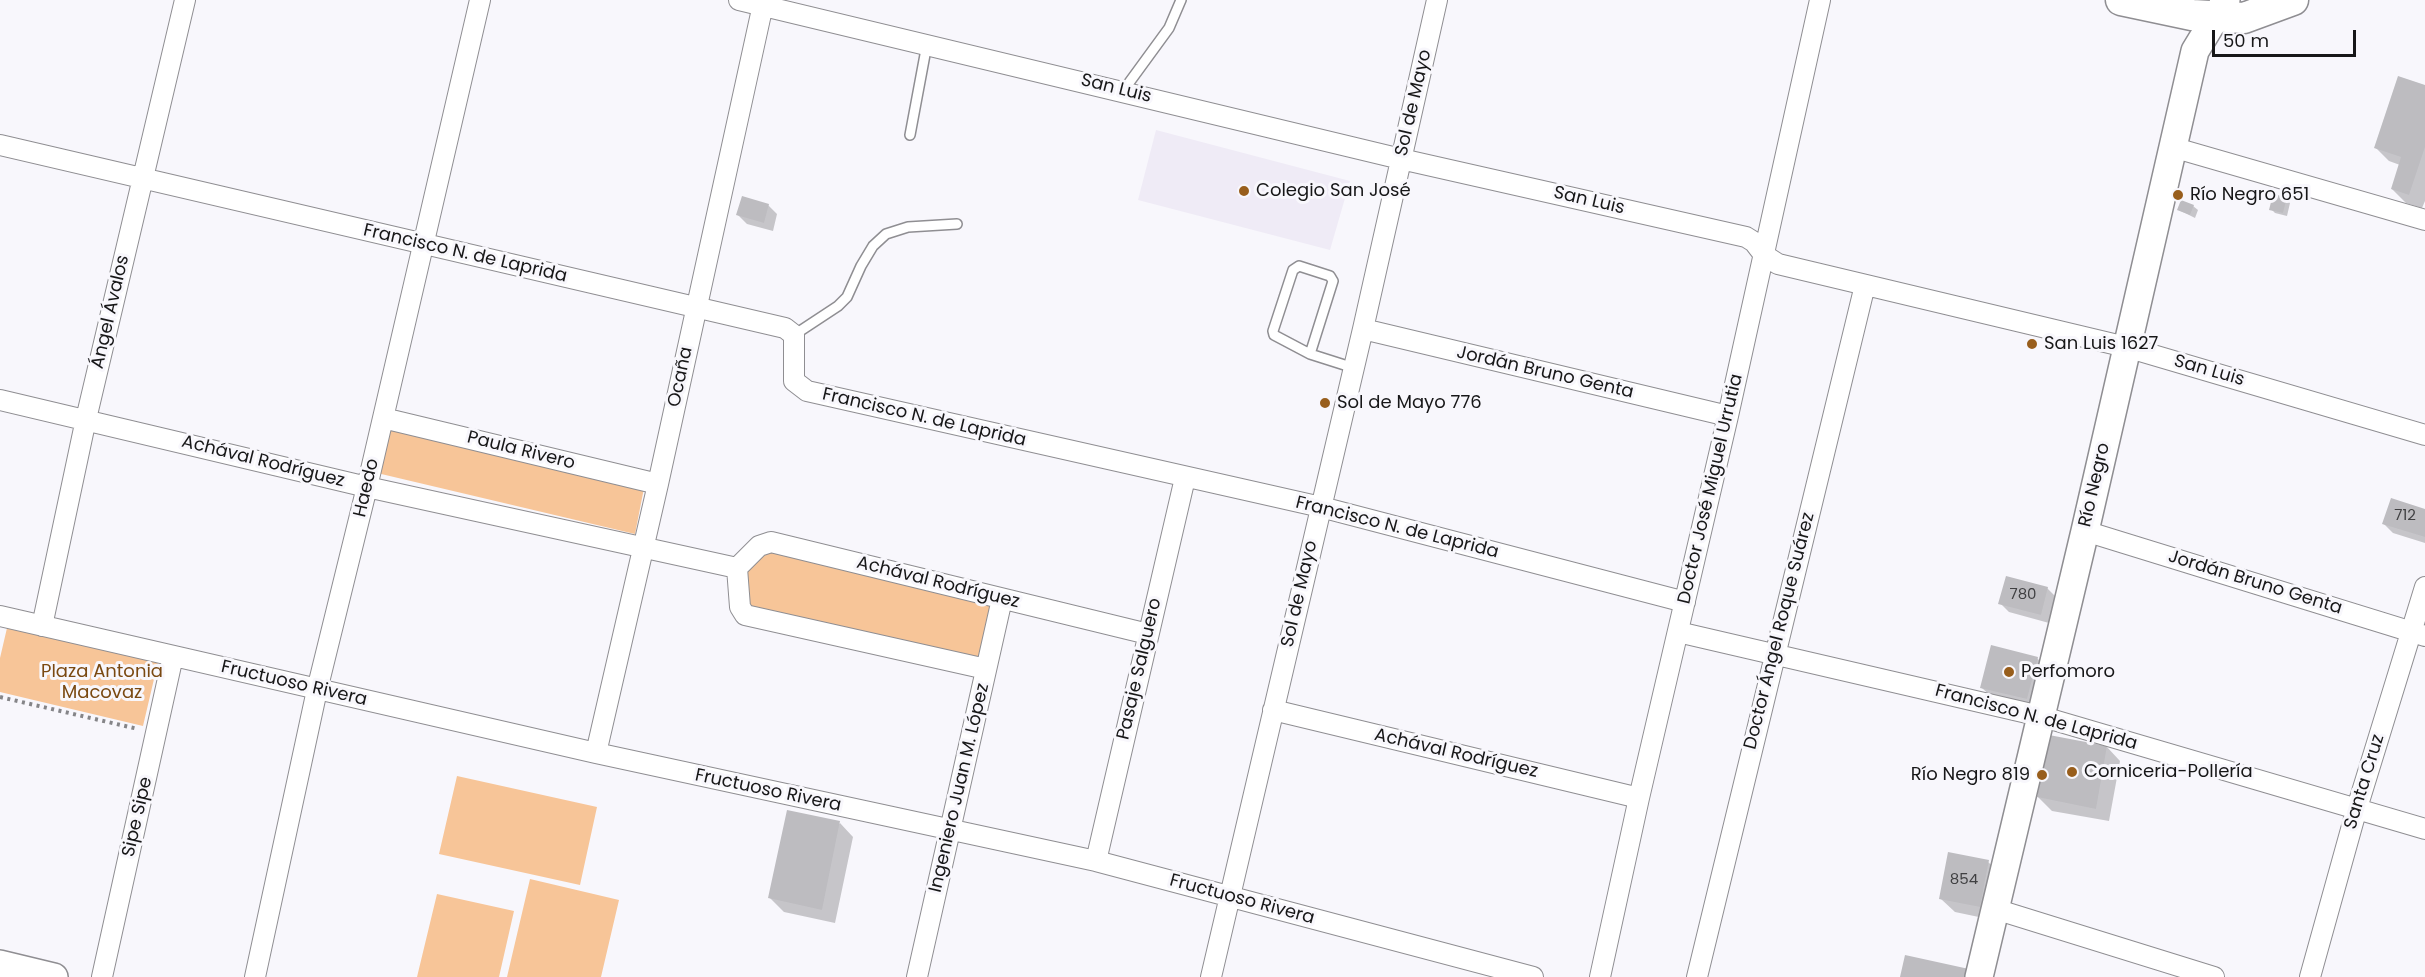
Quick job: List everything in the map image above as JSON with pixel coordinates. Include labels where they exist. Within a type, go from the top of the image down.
[{"type":"main road","points":[[2121,0],[2192,15],[2245,0]]},
{"type":"main road","points":[[2222,8],[2244,18],[2293,0]]},
{"type":"street","name":"Ángel Ávalos","points":[[42,626],[86,419],[185,0]]},
{"type":"street","name":"Haedo","points":[[255,977],[317,690],[367,487],[480,0]]},
{"type":"street","name":"San Luis","points":[[739,0],[763,3],[1401,159],[1746,237],[1754,242],[1764,255],[1778,264],[2126,347],[2425,435]]},
{"type":"street","name":"Sol de Mayo","points":[[1211,977],[1354,369],[1437,0]]},
{"type":"street","name":"Doctor José Miguel Urrutia","points":[[1600,977],[1820,0]]},
{"type":"street","name":"Ocaña","points":[[596,753],[644,549],[763,3]]},
{"type":"street","name":"Río Negro","points":[[1979,977],[2085,531],[2195,51],[2200,39],[2222,8]]},
{"type":"street","name":"Francisco N. de Laprida","points":[[0,145],[785,328],[794,335],[794,381],[807,391],[1321,507],[1685,602]]},
{"type":"street","points":[[2172,147],[2425,220]]},
{"type":"street","name":"Doctor Ángel Roque Suárez","points":[[1697,977],[1864,285]]},
{"type":"street","name":"Jordán Bruno Genta","points":[[1363,329],[1728,416]]},
{"type":"street","name":"Achával Rodríguez","points":[[0,400],[367,487],[737,568],[759,546],[771,542],[1148,634]]},
{"type":"street","name":"Paula Rivero","points":[[383,418],[658,484]]},
{"type":"street","name":"Pasaje Salguero","points":[[1096,861],[1185,478]]},
{"type":"street","name":"Jordán Bruno Genta","points":[[2085,531],[2418,634]]},
{"type":"street","points":[[737,568],[740,607],[745,615],[986,669]]},
{"type":"street","name":"Santa Cruz","points":[[2310,977],[2357,808],[2418,634],[2425,587]]},
{"type":"street","name":"Ingeniero Juan M. López","points":[[917,977],[1002,599]]},
{"type":"street","name":"Fructuoso Rivera","points":[[0,616],[596,753],[1096,861],[1533,977]]},
{"type":"street","name":"Francisco N. de Laprida","points":[[1678,632],[2040,716],[2425,829]]},
{"type":"street","name":"Sipe Sipe","points":[[102,977],[174,656]]},
{"type":"street","name":"Achával Rodríguez","points":[[1273,710],[1639,798]]},
{"type":"street","points":[[1995,909],[2214,977]]},
{"type":"street","points":[[0,964],[54,977]]},
{"type":"lane","points":[[1123,91],[1169,28],[1181,0]]},
{"type":"lane","points":[[910,135],[927,44]]},
{"type":"lane","points":[[794,335],[848,297],[873,246],[886,234],[908,227],[957,224]]},
{"type":"lane","points":[[1310,354],[1333,280],[1330,276],[1299,266],[1293,270],[1273,331],[1278,339],[1310,354],[1354,369]]},
{"type":"path","points":[[0,697],[156,734]]},
{"type":"shaded area","name":"Colegio San José","points":[[1156,130],[1350,181],[1330,250],[1138,200]]},
{"type":"green space","points":[[388,427],[644,488],[635,534],[377,473]]},
{"type":"green space","points":[[774,549],[997,603],[984,663],[750,611],[744,570]]},
{"type":"green space","name":"Plaza Antonia Macovaz","points":[[7,628],[158,662],[143,726],[0,692],[0,658]]},
{"type":"green space","points":[[457,776],[597,807],[580,885],[439,854]]},
{"type":"green space","points":[[530,879],[619,900],[601,977],[507,977]]},
{"type":"green space","points":[[437,894],[514,911],[499,977],[417,977]]},
{"type":"building","points":[[2398,76],[2425,85],[2425,147],[2409,195],[2391,189],[2401,157],[2374,148]]},
{"type":"building","points":[[2273,194],[2287,197],[2283,213],[2269,210]]},
{"type":"building","points":[[742,196],[769,204],[764,223],[736,215]]},
{"type":"building","points":[[2181,200],[2194,205],[2190,215],[2177,210]]},
{"type":"building","points":[[2391,498],[2425,509],[2425,537],[2382,524]]},
{"type":"building","points":[[2006,576],[2048,587],[2041,615],[1998,604]]},
{"type":"building","name":"Perfomoro","points":[[1991,645],[2038,657],[2027,699],[1980,688]]},
{"type":"building","name":"Corniceria-Pollería","points":[[2049,735],[2107,746],[2096,809],[2037,797]]},
{"type":"building","points":[[787,810],[840,821],[822,910],[768,898]]},
{"type":"building","points":[[1948,852],[1989,860],[1980,907],[1939,899]]},
{"type":"building","points":[[1905,955],[1969,969],[1967,977],[1900,977]]},
{"type":"place","name":"Colegio San José","points":[[1244,191]]},
{"type":"place","name":"Río Negro 651","points":[[2178,195]]},
{"type":"place","name":"San Luis 1627","points":[[2032,344]]},
{"type":"place","name":"Sol de Mayo 776","points":[[1325,403]]},
{"type":"place","name":"Perfomoro","points":[[2009,672]]},
{"type":"place","name":"Corniceria-Pollería","points":[[2072,772]]},
{"type":"place","name":"Río Negro 819","points":[[2042,775]]}]
